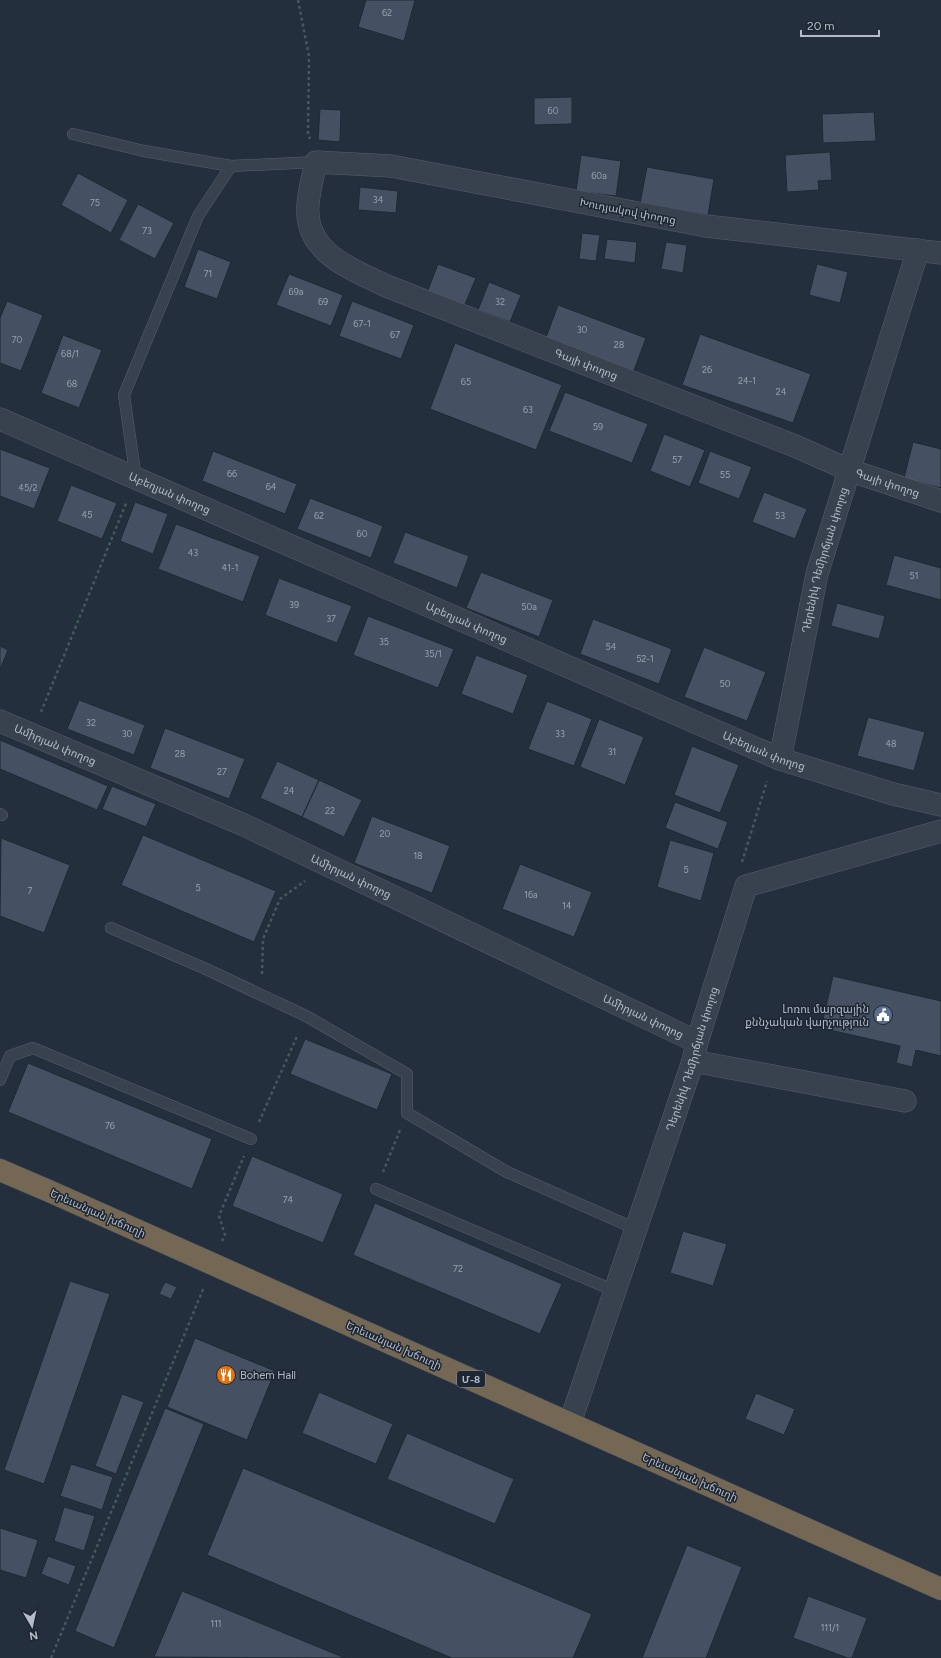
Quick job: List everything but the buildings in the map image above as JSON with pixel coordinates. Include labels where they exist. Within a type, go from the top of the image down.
[{"type":"highway","name":"Երեւանյան խճուղի","points":[[0,1170],[941,1589]]},
{"type":"street","name":"Խուդյակով փողոց","points":[[316,162],[391,166],[706,226],[941,253]]},
{"type":"street","name":"Գայի փողոց","points":[[316,162],[309,195],[308,221],[314,236],[324,251],[344,265],[384,286],[795,446],[849,470],[941,501]]},
{"type":"street","name":"Դերենիկ Դեմիրճյան փողոց","points":[[780,759],[817,574],[918,250]]},
{"type":"street","name":"Աբեղյան փողոց","points":[[0,419],[780,759],[893,794],[941,805]]},
{"type":"street","name":"Ամիրյան փողոց","points":[[0,721],[244,825],[695,1052],[905,1101]]},
{"type":"street","points":[[746,886],[941,831]]},
{"type":"street","name":"Դերենիկ Դեմիրճյան փողոց","points":[[570,1423],[695,1052],[746,886]]},
{"type":"lane","points":[[73,134],[144,151],[231,166],[316,162]]},
{"type":"lane","points":[[136,479],[124,395],[198,216],[231,166]]},
{"type":"lane","points":[[111,928],[262,994],[306,1016],[408,1074],[407,1113],[507,1172],[636,1229]]},
{"type":"lane","points":[[0,1080],[10,1056],[33,1048],[252,1138]]},
{"type":"lane","points":[[378,1184],[615,1290]]},
{"type":"path","points":[[298,0],[309,56],[308,134],[316,162]]},
{"type":"path","points":[[32,734],[136,479]]},
{"type":"path","points":[[746,886],[740,867],[767,780],[773,781]]},
{"type":"path","points":[[262,994],[263,938],[280,899],[305,881]]},
{"type":"path","points":[[51,1658],[213,1264],[224,1235],[220,1216],[252,1138],[299,1032]]},
{"type":"path","points":[[378,1184],[400,1131]]},
{"type":"place","name":"Լոռու մարզային քննչական վարչություն","points":[[883,1015]]},
{"type":"place","name":"Bohem Hall","points":[[226,1375]]}]
